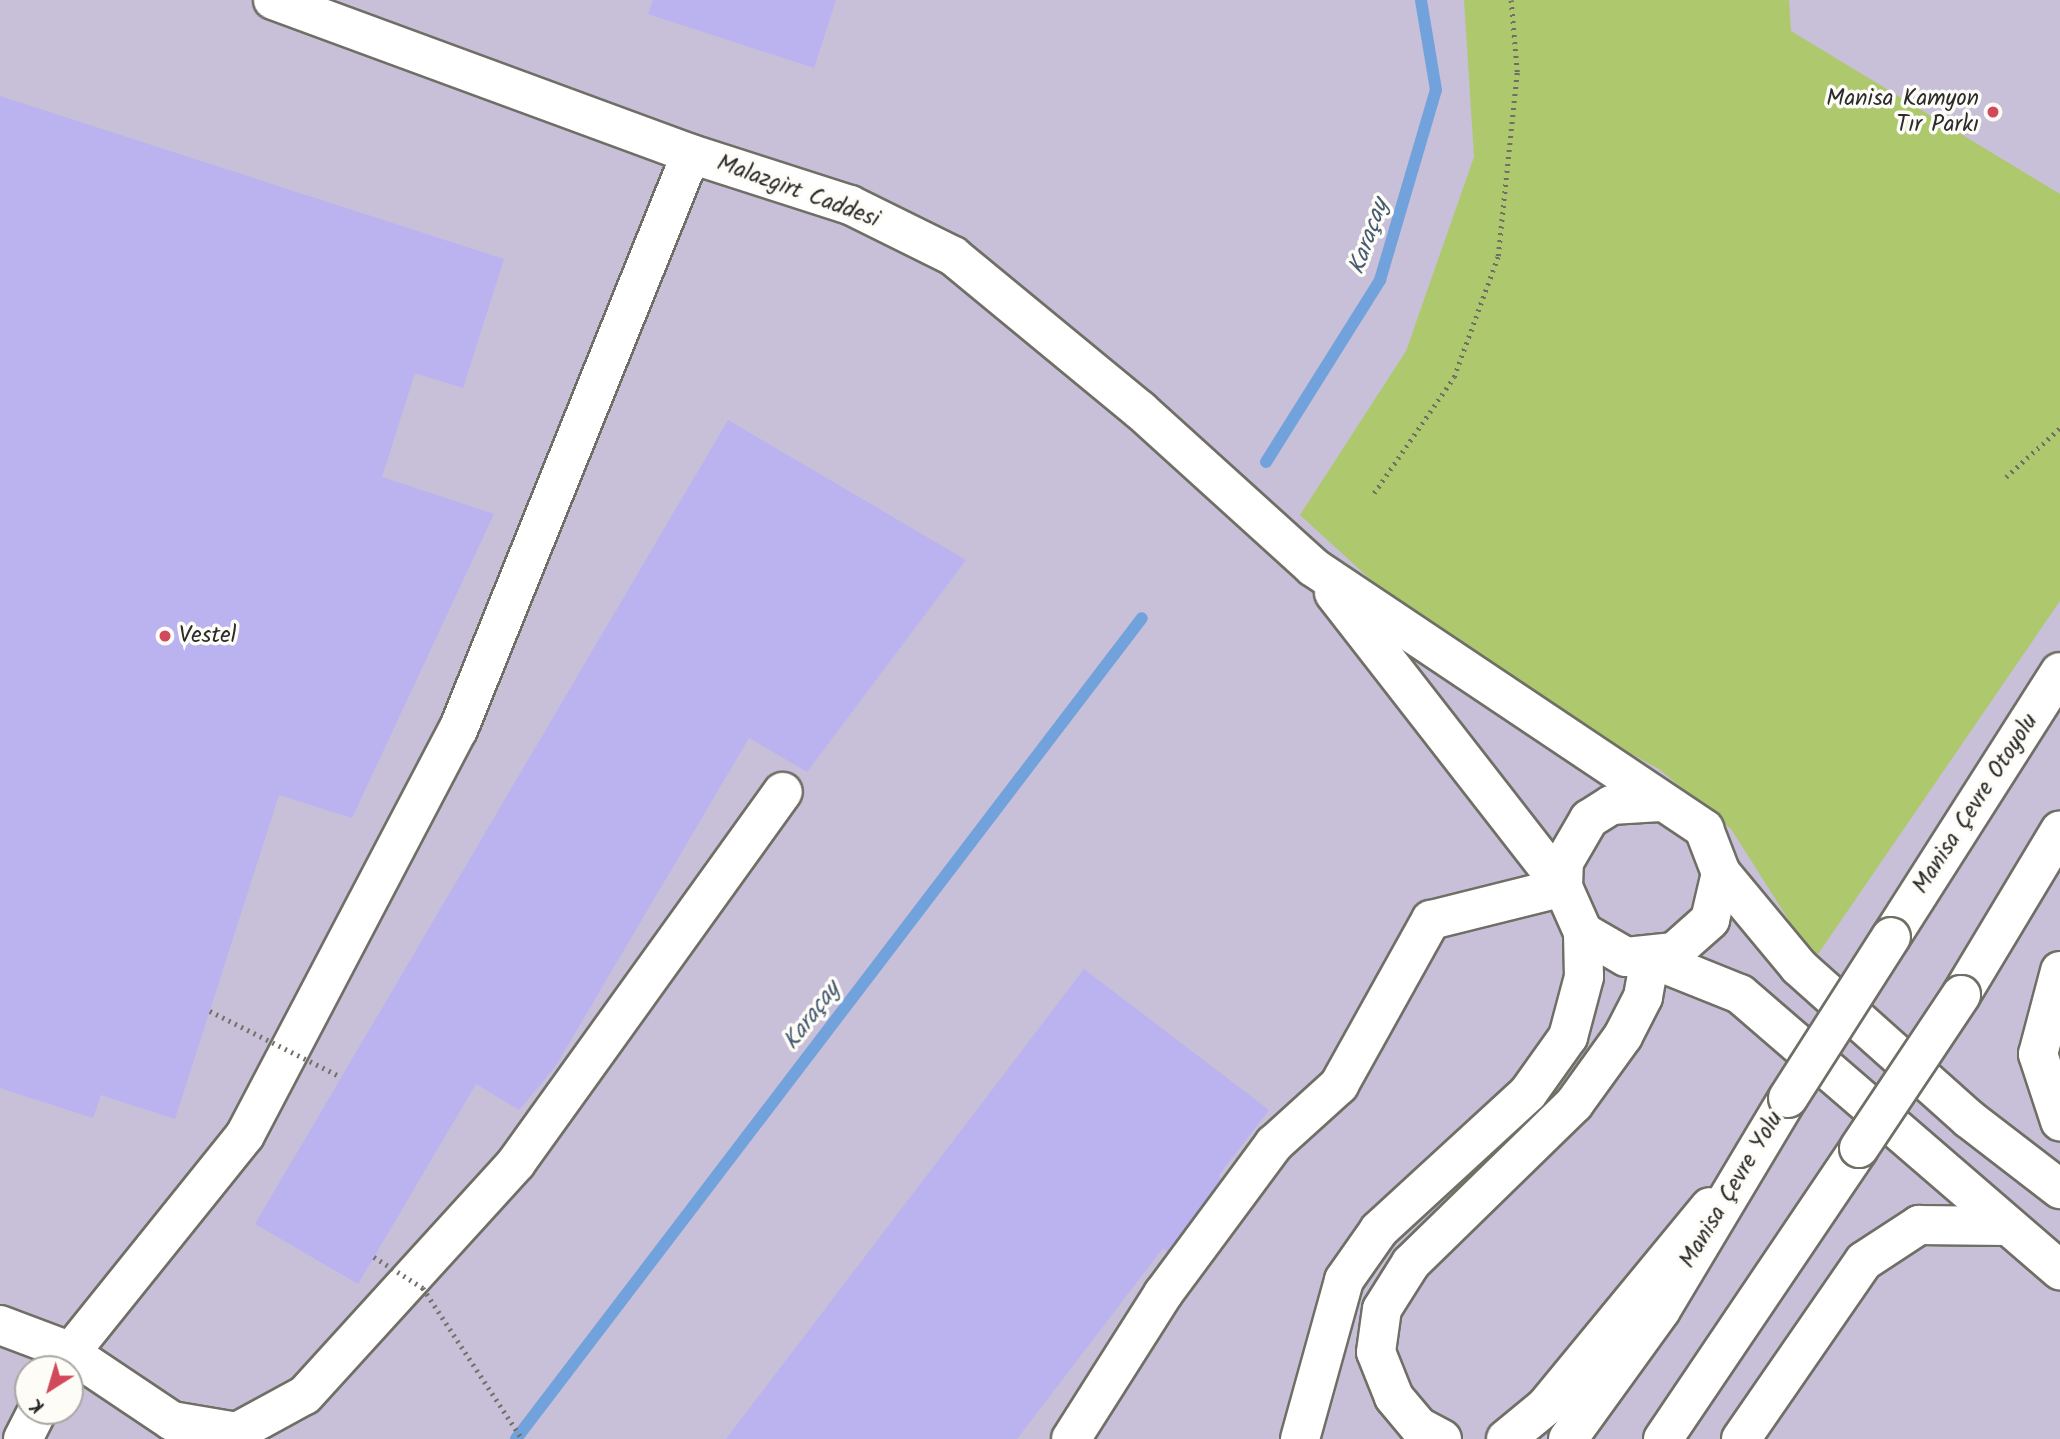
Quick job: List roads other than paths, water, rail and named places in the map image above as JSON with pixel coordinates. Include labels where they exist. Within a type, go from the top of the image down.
[{"type":"main road","name":"Malazgirt Caddesi","points":[[273,0],[691,154],[850,205],[953,256],[1140,411],[1313,567]]},
{"type":"main road","points":[[65,1355],[245,1135],[458,730],[691,154]]},
{"type":"main road","points":[[1313,567],[1704,829],[1721,873],[1799,967],[1969,1119],[2060,1189]]},
{"type":"main road","points":[[1300,1439],[1344,1280],[1378,1230],[1528,1093],[1568,1037],[1584,977],[1583,932],[1563,887],[1313,567]]},
{"type":"main road","name":"Manisa Çevre Otoyolu","points":[[1891,937],[2060,672]]},
{"type":"main road","points":[[84,1371],[172,1421],[237,1432],[304,1395],[516,1163],[783,792]]},
{"type":"main road","points":[[1563,887],[1573,838],[1589,819],[1623,803],[1660,802]]},
{"type":"main road","points":[[1663,1439],[1961,995],[2060,830]]},
{"type":"main road","points":[[1650,958],[1695,939],[1720,897],[1721,873]]},
{"type":"main road","points":[[1071,1439],[1163,1294],[1274,1144],[1339,1085],[1431,920],[1563,887]]},
{"type":"main road","points":[[1583,932],[1602,948],[1650,958],[1740,994],[2060,1270]]},
{"type":"main road","name":"Manisa Çevre Yolu","points":[[1568,1439],[1661,1310],[1743,1168],[1891,937]]},
{"type":"main road","points":[[1442,1439],[1419,1427],[1394,1397],[1376,1352],[1382,1309],[1411,1263],[1574,1104],[1623,1036],[1643,997],[1650,958]]},
{"type":"main road","points":[[2060,971],[2039,1054],[2060,1121]]},
{"type":"main road","points":[[1506,1439],[1545,1407],[1743,1168]]},
{"type":"main road","points":[[1741,1439],[1864,1261],[1919,1225],[2006,1226]]},
{"type":"main road","points":[[0,1325],[55,1355]]},
{"type":"waterway","name":"Karaçay","points":[[1266,462],[1380,280],[1436,90],[1421,0]]},
{"type":"waterway","name":"Karaçay","points":[[516,1439],[1142,618]]},
{"type":"place","name":"Manisa Kamyon Tır Parkı","points":[[1993,112]]},
{"type":"place","name":"Vestel","points":[[165,636]]}]
